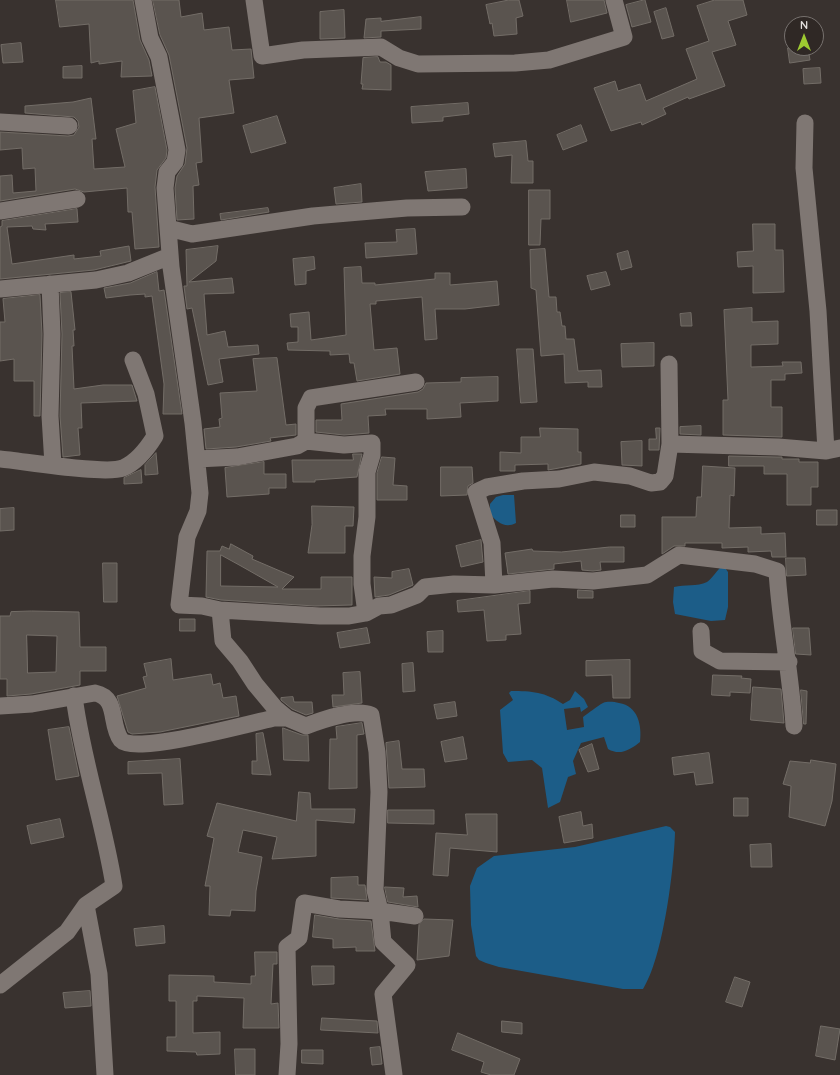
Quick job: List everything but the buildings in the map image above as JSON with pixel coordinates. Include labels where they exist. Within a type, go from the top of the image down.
[{"type":"street","points":[[143,0],[150,38],[159,57],[178,150],[175,162],[167,172],[165,188],[170,256],[197,459],[200,493],[198,511],[187,537],[179,605],[220,610],[320,616],[349,616],[366,613],[379,606],[391,605],[417,595],[425,587],[454,584],[494,585],[554,579],[593,581],[647,575],[679,554],[755,564],[777,571],[780,613],[788,662],[794,726]]},
{"type":"street","points":[[254,0],[262,56],[303,50],[381,47],[399,58],[418,64],[549,60],[624,37],[614,0]]},
{"type":"street","points":[[0,122],[70,126]]},
{"type":"street","points":[[670,444],[833,449],[804,168],[805,123]]},
{"type":"street","points":[[0,211],[77,199]]},
{"type":"street","points":[[168,228],[192,234],[313,216],[407,208],[462,207]]},
{"type":"street","points":[[0,290],[96,280],[128,273],[170,256]]},
{"type":"street","points":[[50,284],[52,334],[50,416],[53,465]]},
{"type":"street","points":[[0,459],[102,470],[122,469],[137,459],[151,444],[155,436],[146,394],[133,360]]},
{"type":"street","points":[[494,585],[492,543],[476,492],[487,487],[523,481],[560,479],[594,472],[630,476],[651,483],[660,482],[665,476],[670,444],[669,364]]},
{"type":"street","points":[[306,441],[306,408],[311,398],[416,382]]},
{"type":"street","points":[[197,459],[237,457],[297,446],[306,441],[344,446],[372,443],[372,456],[367,472],[367,517],[362,556],[362,584],[366,613]]},
{"type":"street","points":[[220,610],[223,641],[240,661],[255,684],[275,708],[287,718],[306,726],[328,718],[364,712],[370,715],[377,752],[379,792],[375,890],[380,911],[384,942],[406,965],[384,994],[394,1075]]},
{"type":"street","points":[[701,631],[702,651],[720,661],[788,662]]},
{"type":"street","points":[[0,706],[32,704],[95,693],[104,695],[108,700],[118,734],[122,742],[130,745],[148,745],[274,718],[287,718]]},
{"type":"street","points":[[0,985],[68,932],[86,906],[114,886],[109,852],[77,719],[74,696]]},
{"type":"street","points":[[287,1075],[289,1044],[287,947],[299,938],[304,903],[339,909],[380,911],[415,916]]},
{"type":"street","points":[[86,906],[99,974],[105,1075]]},
{"type":"water","points":[[503,495],[514,495],[516,523],[512,525],[502,524],[495,520],[490,514],[490,504],[496,497]]},
{"type":"water","points":[[723,565],[728,572],[728,607],[725,620],[711,621],[675,614],[673,602],[674,587],[703,584],[707,582]]},
{"type":"water","points":[[511,691],[538,693],[563,704],[570,700],[575,691],[584,699],[588,707],[581,712],[580,707],[564,709],[567,730],[584,727],[583,717],[603,703],[613,702],[625,705],[635,712],[640,729],[640,742],[629,750],[621,752],[608,749],[604,737],[581,743],[573,761],[576,774],[568,777],[560,802],[548,808],[542,768],[532,760],[508,762],[503,753],[500,710],[513,700],[509,693]]},
{"type":"water","points":[[666,826],[670,827],[675,832],[670,890],[662,936],[650,975],[643,989],[623,989],[499,967],[479,960],[476,956],[471,925],[470,886],[477,868],[494,856],[575,847]]}]
